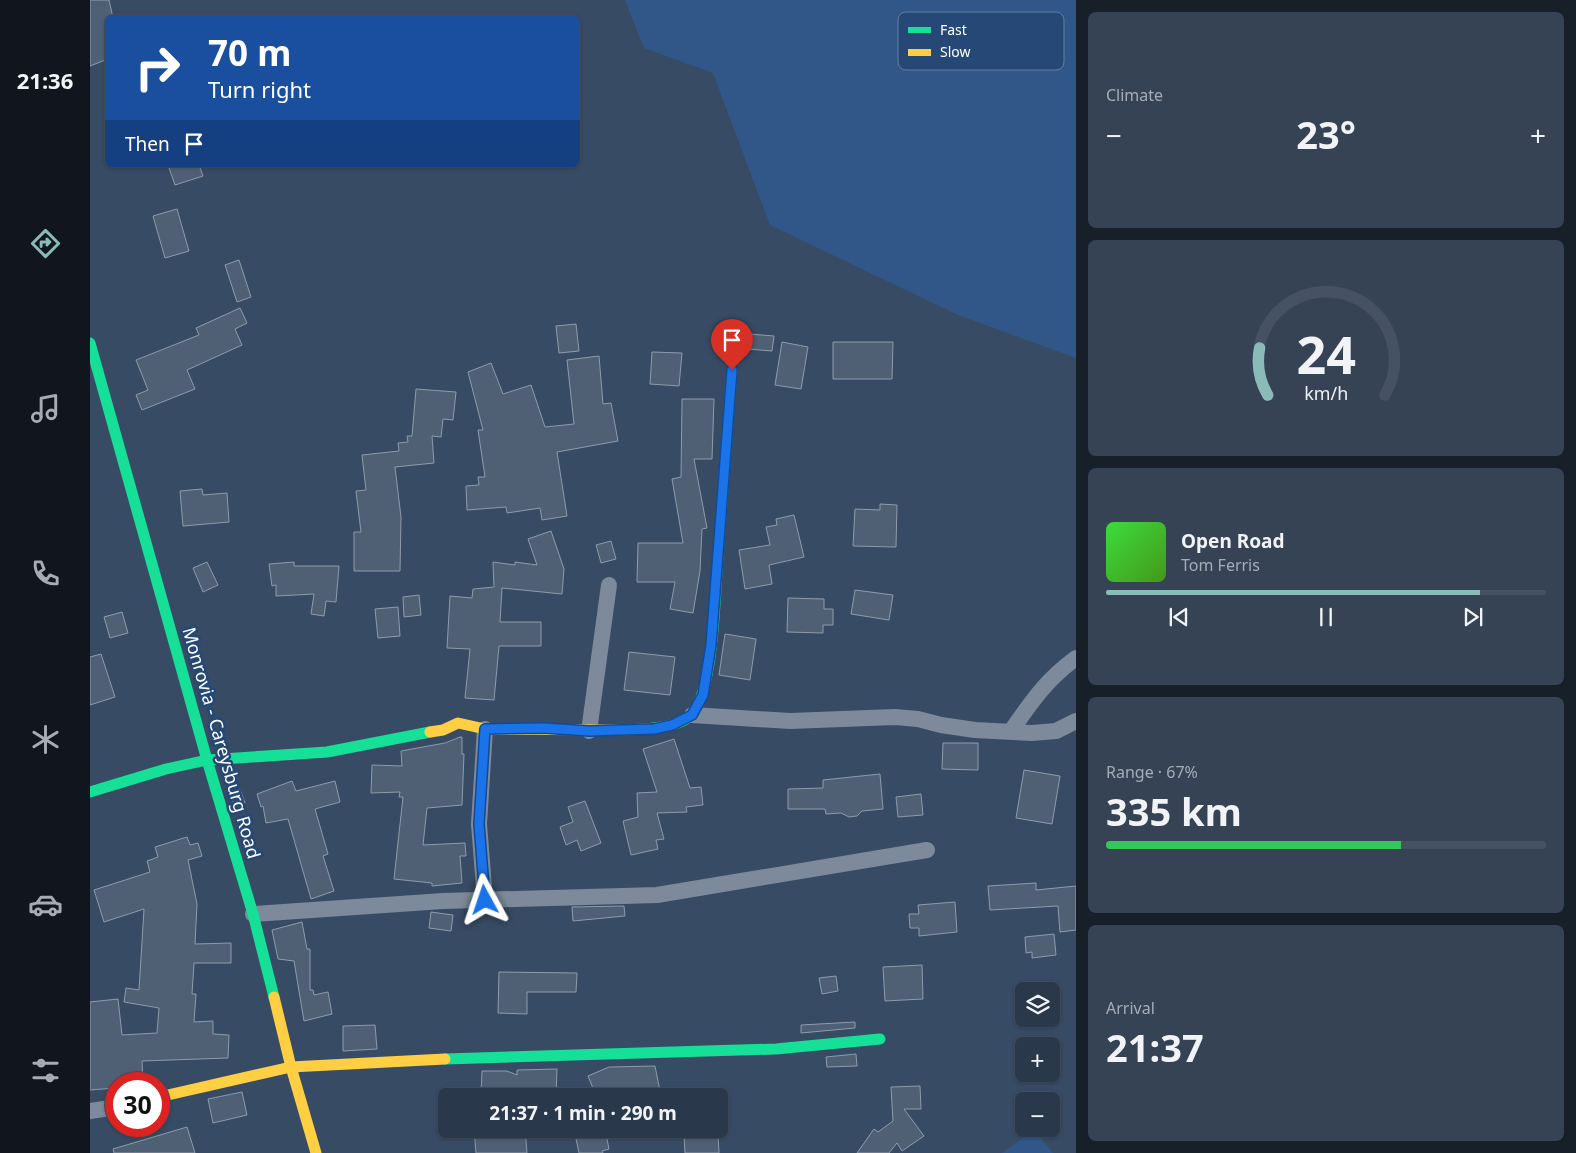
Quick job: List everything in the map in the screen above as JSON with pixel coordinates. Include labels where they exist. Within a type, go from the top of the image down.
[{"type":"street","name":"Monrovia - Careysburg Road","points":[[90,343],[252,914],[291,1067],[316,1153]]},
{"type":"street","points":[[692,715],[703,695],[711,645],[732,370]]},
{"type":"street","points":[[589,731],[609,585]]},
{"type":"street","points":[[1011,731],[1040,690],[1059,671],[1076,658]]},
{"type":"street","points":[[90,792],[166,769],[207,760],[327,752],[444,730],[458,723],[485,729],[544,728],[589,731],[654,729],[672,725],[692,715],[790,721],[894,717],[918,718],[941,725],[975,730],[1032,733],[1056,731],[1076,721]]},
{"type":"street","points":[[485,729],[479,824],[485,900]]},
{"type":"street","points":[[252,914],[485,900],[656,895],[928,850]]},
{"type":"street","points":[[170,1094],[291,1067],[427,1060],[776,1050],[880,1039]]},
{"type":"street","points":[[90,1111],[105,1109]]},
{"type":"shaded area","points":[[625,0],[1076,0],[1076,358],[958,315],[770,225],[713,73],[644,48]]},
{"type":"shaded area","points":[[1024,1137],[1040,1137],[1053,1153],[1002,1153]]},
{"type":"building","points":[[90,0],[109,0],[112,15],[105,15],[105,60],[90,66]]},
{"type":"building","points":[[169,167],[200,167],[203,176],[175,185]]},
{"type":"building","points":[[177,209],[189,251],[165,258],[153,216]]},
{"type":"building","points":[[239,260],[251,297],[237,302],[225,265]]},
{"type":"building","points":[[240,308],[247,323],[235,329],[242,345],[187,370],[195,389],[142,410],[136,395],[148,390],[136,360],[199,335],[196,328]]},
{"type":"building","points":[[576,324],[579,351],[559,353],[556,326]]},
{"type":"building","points":[[736,333],[774,336],[772,351],[735,348]]},
{"type":"building","points":[[782,342],[808,347],[801,389],[775,385]]},
{"type":"building","points":[[833,342],[893,342],[892,379],[833,379]]},
{"type":"building","points":[[652,352],[682,353],[679,386],[650,384]]},
{"type":"building","points":[[599,356],[603,404],[611,403],[618,441],[557,452],[567,516],[542,520],[540,508],[507,513],[506,507],[467,510],[466,486],[479,485],[478,477],[485,477],[478,430],[483,430],[468,372],[491,363],[503,394],[531,385],[545,427],[574,424],[567,360]]},
{"type":"building","points":[[416,389],[456,392],[453,420],[443,419],[441,437],[432,436],[434,463],[395,467],[401,517],[400,571],[354,571],[354,532],[361,532],[356,491],[366,490],[362,455],[399,451],[398,443],[408,442],[407,436],[412,436]]},
{"type":"building","points":[[682,399],[714,399],[712,459],[694,459],[707,528],[702,529],[700,571],[693,613],[670,609],[675,582],[637,582],[638,543],[683,543],[672,479],[681,477]]},
{"type":"building","points":[[202,489],[203,495],[227,493],[229,522],[183,526],[180,491]]},
{"type":"building","points":[[880,504],[897,505],[896,547],[853,546],[855,509],[880,510]]},
{"type":"building","points":[[794,515],[804,557],[769,565],[772,584],[745,589],[739,550],[770,545],[766,527],[777,525],[776,519]]},
{"type":"building","points":[[551,531],[564,569],[562,594],[502,588],[500,622],[541,622],[541,646],[499,646],[494,700],[465,698],[470,649],[447,648],[450,596],[472,598],[473,589],[494,587],[493,562],[537,565],[528,539]]},
{"type":"building","points":[[611,541],[616,559],[601,563],[596,545]]},
{"type":"building","points":[[207,562],[218,585],[203,592],[193,568]]},
{"type":"building","points":[[294,562],[294,566],[339,566],[336,602],[326,601],[324,616],[311,614],[314,594],[276,596],[276,585],[272,586],[269,564]]},
{"type":"building","points":[[855,590],[893,595],[889,620],[851,614]]},
{"type":"building","points":[[419,595],[421,615],[404,617],[403,597]]},
{"type":"building","points":[[788,598],[824,599],[824,609],[833,609],[833,625],[823,625],[823,633],[787,632]]},
{"type":"building","points":[[398,607],[400,636],[378,638],[375,609]]},
{"type":"building","points":[[122,612],[128,633],[110,638],[104,617]]},
{"type":"building","points":[[725,634],[756,639],[750,680],[719,675]]},
{"type":"building","points":[[629,652],[675,657],[670,695],[624,690]]},
{"type":"building","points":[[101,654],[115,697],[90,705],[90,657]]},
{"type":"building","points":[[462,737],[462,754],[464,754],[462,805],[427,808],[423,845],[465,843],[466,856],[460,856],[462,883],[432,886],[432,883],[394,879],[403,797],[399,797],[400,792],[371,793],[372,765],[402,766],[401,751],[445,743]]},
{"type":"building","points":[[674,739],[690,788],[701,787],[703,805],[686,807],[687,812],[657,813],[664,839],[656,840],[658,849],[631,855],[623,821],[638,817],[637,793],[657,792],[643,749]]},
{"type":"building","points":[[943,743],[978,743],[978,770],[942,769]]},
{"type":"building","points":[[1024,770],[1060,776],[1052,824],[1016,818]]},
{"type":"building","points":[[880,774],[883,809],[862,811],[857,816],[849,817],[841,813],[826,814],[825,809],[788,809],[788,789],[823,788],[823,780]]},
{"type":"building","points":[[292,781],[296,791],[335,781],[340,802],[315,809],[328,854],[323,856],[334,891],[311,899],[288,819],[266,823],[263,806],[261,807],[257,794]]},
{"type":"building","points":[[240,789],[245,803],[235,807],[230,793]]},
{"type":"building","points":[[921,794],[923,815],[898,817],[896,797]]},
{"type":"building","points":[[585,801],[601,843],[581,851],[577,840],[566,845],[560,827],[573,822],[568,807]]},
{"type":"building","points":[[187,837],[190,845],[198,843],[202,856],[188,860],[197,904],[195,944],[231,943],[231,963],[194,963],[192,994],[196,994],[194,1022],[213,1021],[213,1034],[229,1035],[228,1058],[142,1061],[142,1072],[105,1072],[105,1089],[90,1090],[90,1002],[118,999],[122,1035],[157,1033],[159,1008],[124,1002],[126,988],[139,990],[144,909],[104,922],[94,890],[150,872],[147,861],[158,857],[155,847]]},
{"type":"building","points":[[1036,883],[1036,890],[1076,886],[1076,930],[1060,932],[1058,906],[990,910],[988,886]]},
{"type":"building","points":[[955,902],[957,932],[919,936],[919,928],[910,928],[909,914],[919,914],[918,905]]},
{"type":"building","points":[[624,906],[625,916],[573,921],[572,907]]},
{"type":"building","points":[[431,912],[453,915],[451,931],[429,928]]},
{"type":"building","points":[[302,922],[307,949],[310,949],[310,990],[313,990],[314,995],[328,992],[332,1014],[304,1021],[294,961],[278,959],[272,930]]},
{"type":"building","points":[[1054,934],[1056,955],[1032,958],[1032,952],[1026,953],[1025,937]]},
{"type":"building","points":[[922,965],[923,999],[885,1001],[883,967]]},
{"type":"building","points":[[499,972],[577,973],[576,992],[527,992],[527,1014],[498,1013]]},
{"type":"building","points":[[836,976],[838,991],[822,994],[819,978]]},
{"type":"building","points":[[855,1022],[855,1028],[801,1033],[801,1025]]},
{"type":"building","points":[[375,1025],[377,1049],[343,1051],[343,1026]]},
{"type":"building","points":[[856,1054],[857,1066],[827,1067],[826,1057]]},
{"type":"building","points":[[655,1066],[659,1088],[593,1088],[588,1076],[609,1067]]},
{"type":"building","points":[[557,1069],[556,1088],[481,1088],[482,1071],[507,1071],[517,1075],[517,1070]]},
{"type":"building","points":[[920,1086],[921,1109],[904,1109],[924,1136],[902,1151],[897,1143],[889,1153],[857,1153],[874,1129],[878,1132],[893,1121],[891,1087]]},
{"type":"building","points":[[242,1092],[247,1115],[213,1123],[208,1099]]},
{"type":"building","points":[[187,1127],[195,1153],[114,1153],[113,1149],[153,1137],[170,1137],[170,1132]]},
{"type":"building","points":[[475,1138],[526,1138],[527,1153],[476,1153]]},
{"type":"building","points":[[576,1138],[607,1138],[609,1149],[602,1151],[603,1153],[579,1153]]},
{"type":"building","points":[[684,1138],[718,1138],[719,1153],[685,1153]]},
{"type":"traffic: fast","points":[[90,343],[207,760],[253,914],[274,997]]},
{"type":"traffic: fast","points":[[624,730],[661,727],[680,722],[693,713],[700,700],[712,638],[732,370]]},
{"type":"traffic: fast","points":[[90,792],[166,769],[207,760],[327,752],[430,732]]},
{"type":"traffic: fast","points":[[445,1059],[776,1049],[880,1039]]},
{"type":"traffic: slow","points":[[430,732],[443,730],[458,723],[485,729],[624,730]]},
{"type":"traffic: slow","points":[[274,997],[291,1067],[316,1153]]},
{"type":"traffic: slow","points":[[170,1094],[291,1067],[445,1059]]},
{"type":"route","points":[[485,900],[479,824],[485,729],[544,728],[589,731],[654,729],[672,725],[692,715],[703,695],[711,645],[732,370]]}]
